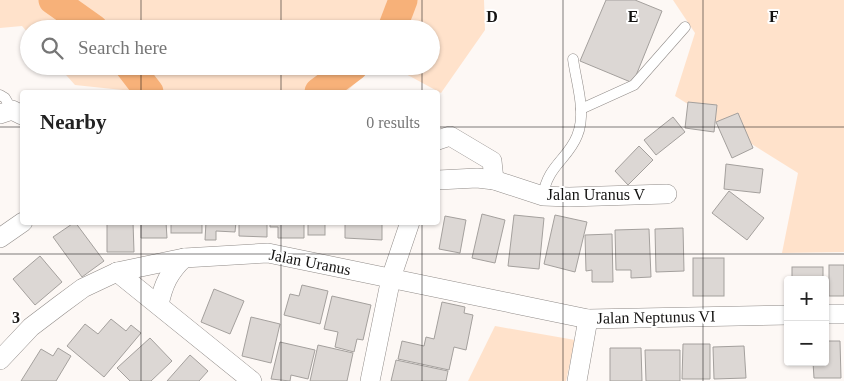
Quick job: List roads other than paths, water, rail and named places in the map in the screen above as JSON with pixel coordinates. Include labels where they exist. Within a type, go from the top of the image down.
[{"type":"street","points":[[440,139],[450,136],[492,161],[494,180]]},
{"type":"street","name":"Jalan Uranus V","points":[[440,180],[476,178],[494,180],[543,196],[667,194]]},
{"type":"street","points":[[0,238],[20,224]]},
{"type":"street","points":[[370,381],[391,278],[409,225]]},
{"type":"street","name":"Jalan Uranus","points":[[0,360],[31,327],[60,305],[83,288],[117,272],[184,258],[268,252],[588,318]]},
{"type":"street","points":[[159,305],[163,286],[171,270],[184,258]]},
{"type":"street","points":[[117,272],[252,381]]},
{"type":"street","points":[[829,314],[844,314]]},
{"type":"street","name":"Jalan Neptunus VI","points":[[577,381],[588,318],[784,315]]},
{"type":"lane","points":[[581,109],[634,85],[685,27]]},
{"type":"lane","points":[[543,196],[545,181],[577,136],[581,109],[573,59]]},
{"type":"lane","points":[[0,95],[5,98],[12,113]]},
{"type":"waterway","points":[[53,0],[81,20]]},
{"type":"waterway","points":[[395,20],[403,0]]},
{"type":"waterway","points":[[136,75],[147,90]]},
{"type":"waterway","points":[[322,90],[342,75]]}]
